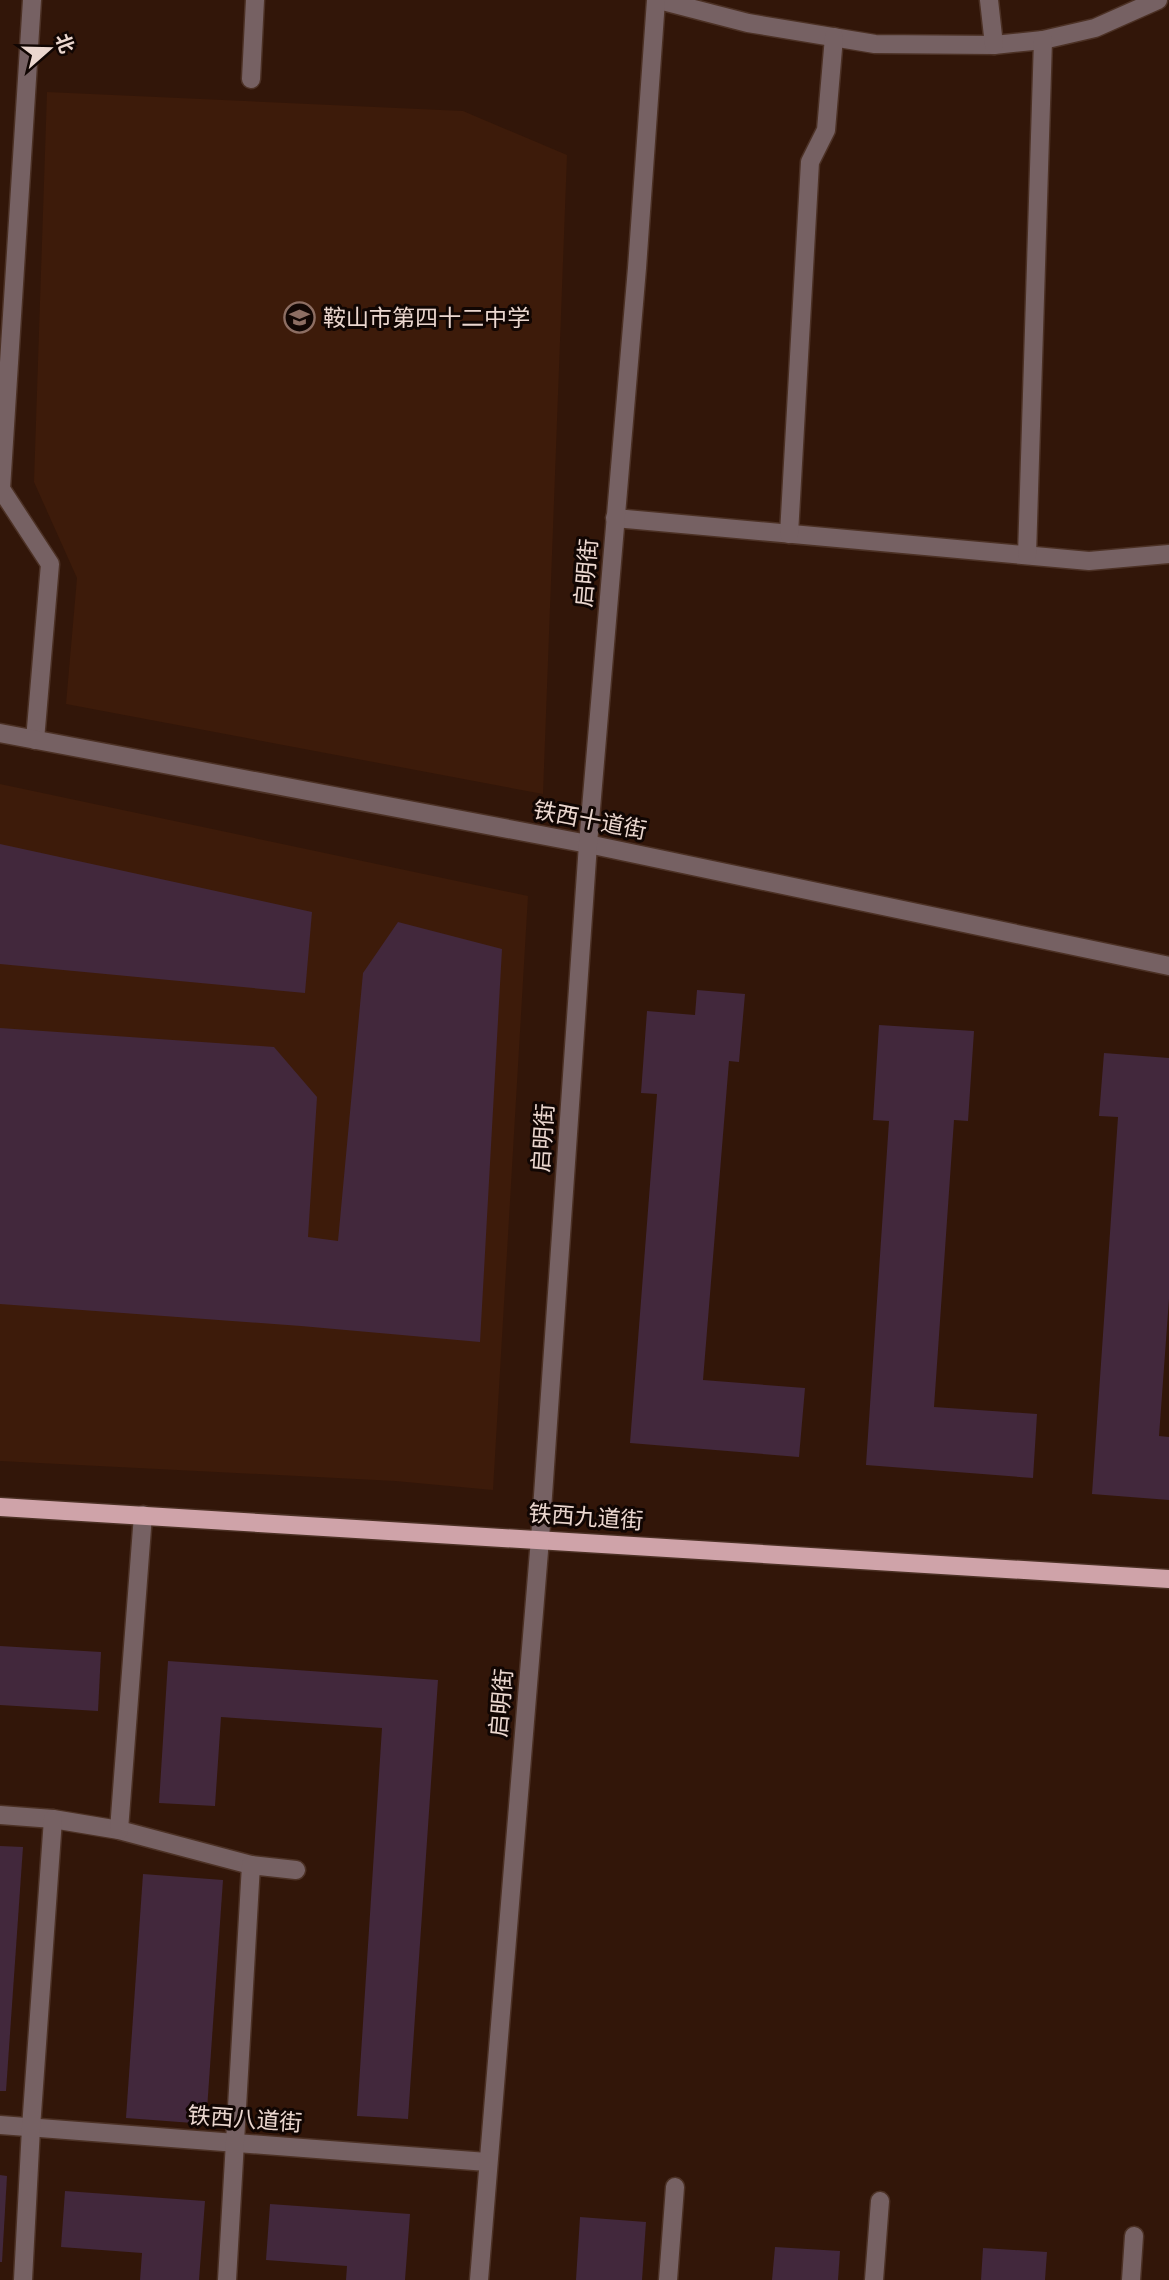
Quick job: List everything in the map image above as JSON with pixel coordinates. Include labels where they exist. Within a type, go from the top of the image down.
[{"type":"main road","name":"铁西九道街","points":[[0,1507],[1169,1578]]},
{"type":"street","points":[[33,0],[1,489],[50,564],[35,740]]},
{"type":"street","points":[[251,79],[255,0]]},
{"type":"street","points":[[657,0],[748,23],[875,44],[994,46],[1043,40],[1095,28],[1158,0]]},
{"type":"street","name":"启明街","points":[[479,2280],[540,1539],[588,844],[657,0]]},
{"type":"street","points":[[989,0],[994,46]]},
{"type":"street","points":[[789,534],[810,162],[826,130],[834,37]]},
{"type":"street","points":[[1027,555],[1043,40]]},
{"type":"street","points":[[615,518],[1089,561],[1169,554]]},
{"type":"street","name":"铁西十道街","points":[[0,733],[588,844],[1169,966]]},
{"type":"street","points":[[119,1830],[143,1516]]},
{"type":"street","points":[[0,1815],[53,1819],[119,1830],[251,1865],[296,1870]]},
{"type":"street","points":[[23,2280],[53,1819]]},
{"type":"street","points":[[227,2280],[251,1865]]},
{"type":"street","name":"铁西八道街","points":[[0,2125],[487,2162]]},
{"type":"street","points":[[668,2280],[675,2187]]},
{"type":"street","points":[[874,2280],[880,2201]]},
{"type":"street","points":[[1131,2280],[1134,2236]]},
{"type":"shaded area","name":"鞍山市第四十二中学","points":[[47,92],[463,111],[567,155],[543,794],[66,704],[77,578],[34,482]]},
{"type":"shaded area","points":[[0,784],[528,896],[493,1490],[395,1481],[0,1461]]},
{"type":"building","points":[[0,844],[312,912],[305,993],[0,964]]},
{"type":"building","points":[[398,922],[502,949],[480,1342],[0,1304],[0,1028],[274,1047],[317,1097],[308,1237],[338,1241],[363,973]]},
{"type":"building","points":[[697,990],[745,994],[739,1062],[729,1061],[703,1380],[805,1388],[799,1457],[630,1443],[657,1094],[641,1093],[647,1011],[695,1015]]},
{"type":"building","points":[[879,1025],[974,1031],[968,1121],[954,1120],[934,1407],[1037,1414],[1033,1478],[866,1465],[889,1121],[873,1120]]},
{"type":"building","points":[[1104,1053],[1169,1058],[1169,1299],[1159,1436],[1169,1437],[1169,1500],[1092,1494],[1118,1117],[1099,1116]]},
{"type":"building","points":[[0,1646],[101,1652],[98,1711],[0,1705]]},
{"type":"building","points":[[168,1661],[438,1680],[408,2119],[357,2116],[382,1728],[221,1717],[215,1806],[159,1803]]},
{"type":"building","points":[[0,1846],[23,1847],[6,2091],[0,2091]]},
{"type":"building","points":[[143,1874],[223,1880],[206,2124],[126,2118]]},
{"type":"building","points":[[0,2175],[7,2176],[2,2262],[0,2262]]},
{"type":"building","points":[[65,2191],[205,2201],[199,2280],[140,2280],[142,2253],[61,2247]]},
{"type":"building","points":[[270,2204],[410,2214],[405,2280],[346,2280],[347,2266],[266,2260]]},
{"type":"building","points":[[580,2217],[646,2222],[642,2280],[576,2280]]},
{"type":"building","points":[[775,2247],[840,2251],[838,2280],[772,2280]]},
{"type":"building","points":[[983,2248],[1047,2252],[1045,2280],[981,2280]]},
{"type":"place","name":"鞍山市第四十二中学","points":[[300,318]]}]
